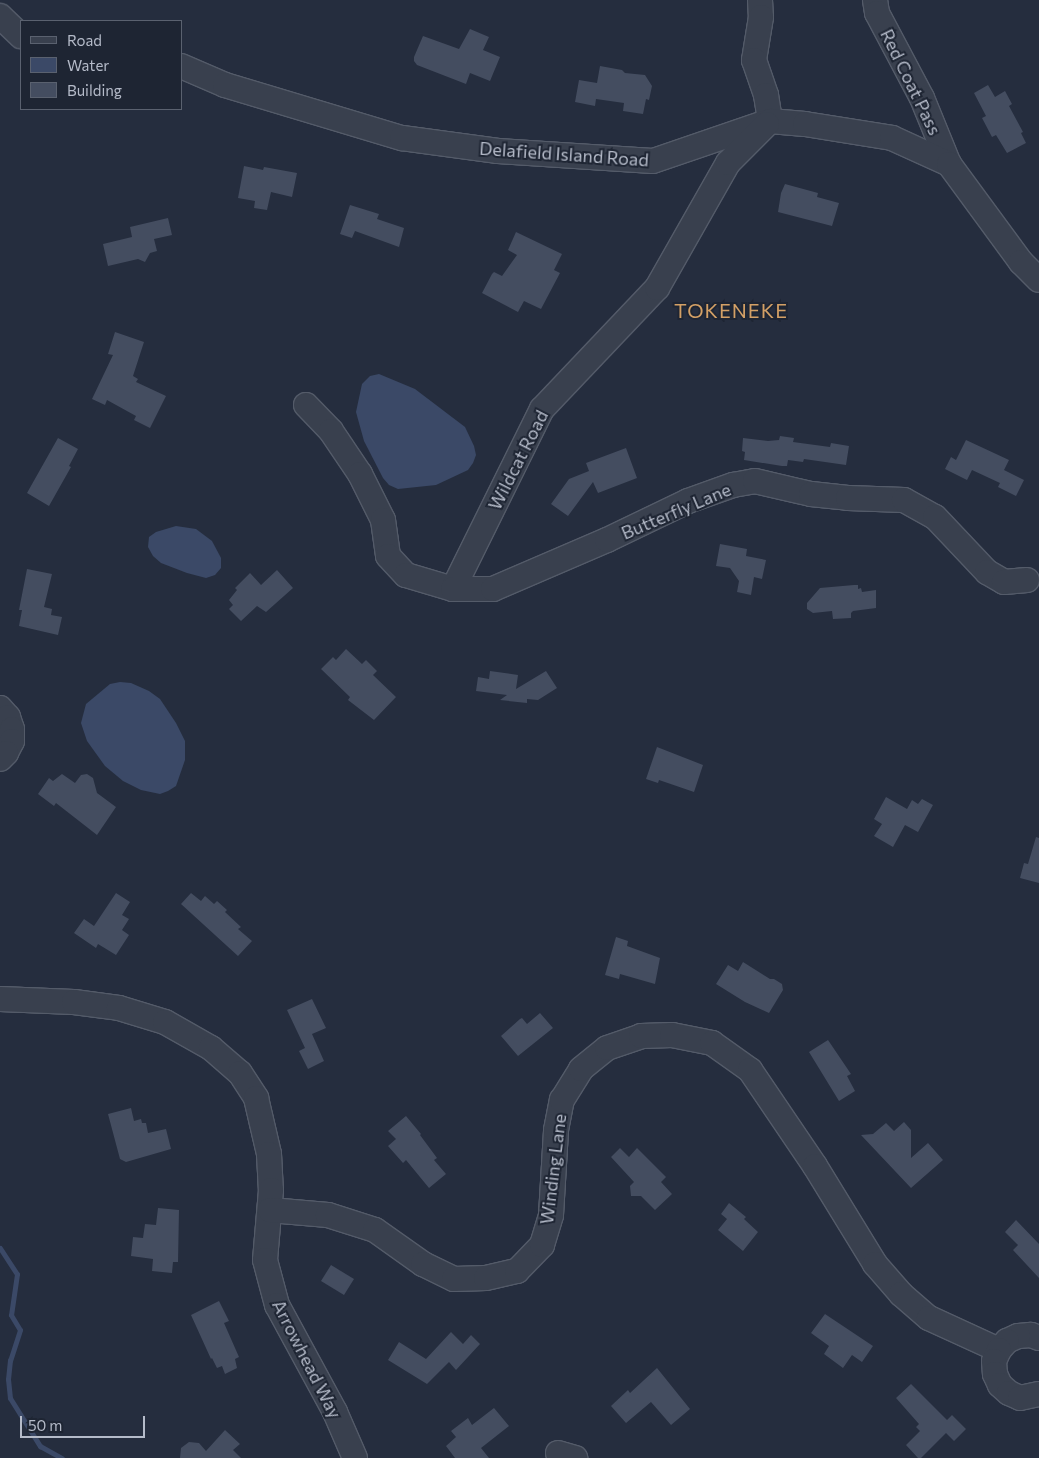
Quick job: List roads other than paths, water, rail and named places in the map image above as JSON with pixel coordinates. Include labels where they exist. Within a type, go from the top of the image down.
[{"type":"street","points":[[760,0],[761,17],[754,60],[766,95],[770,121]]},
{"type":"street","name":"Red Coat Pass","points":[[875,0],[877,13],[922,98],[949,164]]},
{"type":"street","points":[[0,16],[14,38]]},
{"type":"street","name":"Delafield Island Road","points":[[182,66],[225,85],[402,138],[498,151],[654,162],[770,121],[804,124],[892,138],[949,164],[1020,262],[1039,280]]},
{"type":"street","name":"Wildcat Road","points":[[453,589],[542,409],[657,288],[728,163],[770,121]]},
{"type":"street","points":[[306,405],[331,432],[360,474],[384,520],[388,556],[406,574],[453,589]]},
{"type":"street","name":"Butterfly Lane","points":[[453,589],[493,589],[607,540],[688,502],[733,485],[755,481],[811,494],[848,498],[904,500],[935,517],[987,572],[1004,582],[1026,580]]},
{"type":"street","points":[[0,708],[8,717],[12,729],[12,741],[6,753],[0,759]]},
{"type":"street","name":"Arrowhead Way","points":[[0,1000],[74,1002],[120,1008],[165,1022],[211,1048],[240,1073],[256,1098],[269,1154],[270,1210],[265,1260],[276,1305],[335,1412],[354,1458]]},
{"type":"street","name":"Winding Lane","points":[[270,1210],[328,1215],[375,1230],[423,1264],[454,1279],[486,1278],[517,1271],[542,1245],[551,1215],[556,1130],[562,1100],[581,1069],[608,1048],[641,1036],[672,1035],[688,1038],[712,1043],[750,1070],[815,1166],[875,1264],[901,1294],[929,1318],[999,1350]]},
{"type":"street","points":[[1039,1338],[1031,1335],[1018,1336],[1007,1341],[999,1350],[994,1361],[995,1374],[1000,1385],[1009,1393],[1020,1398],[1033,1397],[1039,1394]]},
{"type":"water","points":[[379,374],[415,389],[465,427],[476,455],[468,470],[436,485],[398,489],[389,485],[383,478],[364,441],[356,412],[362,384],[370,376]]},
{"type":"water","points":[[176,526],[196,529],[212,541],[221,558],[221,568],[215,575],[206,578],[187,573],[161,563],[153,556],[148,547],[149,537],[156,532]]},
{"type":"water","points":[[120,682],[131,683],[149,691],[160,699],[185,741],[185,760],[176,786],[168,791],[160,794],[141,790],[123,781],[105,766],[87,741],[81,723],[86,704],[110,684]]},
{"type":"waterway","points":[[0,1248],[17,1274],[11,1315],[20,1330],[10,1360],[8,1379],[10,1398],[40,1446],[62,1458]]},
{"type":"district","name":"TOKENEKE","points":[[731,310]]}]
